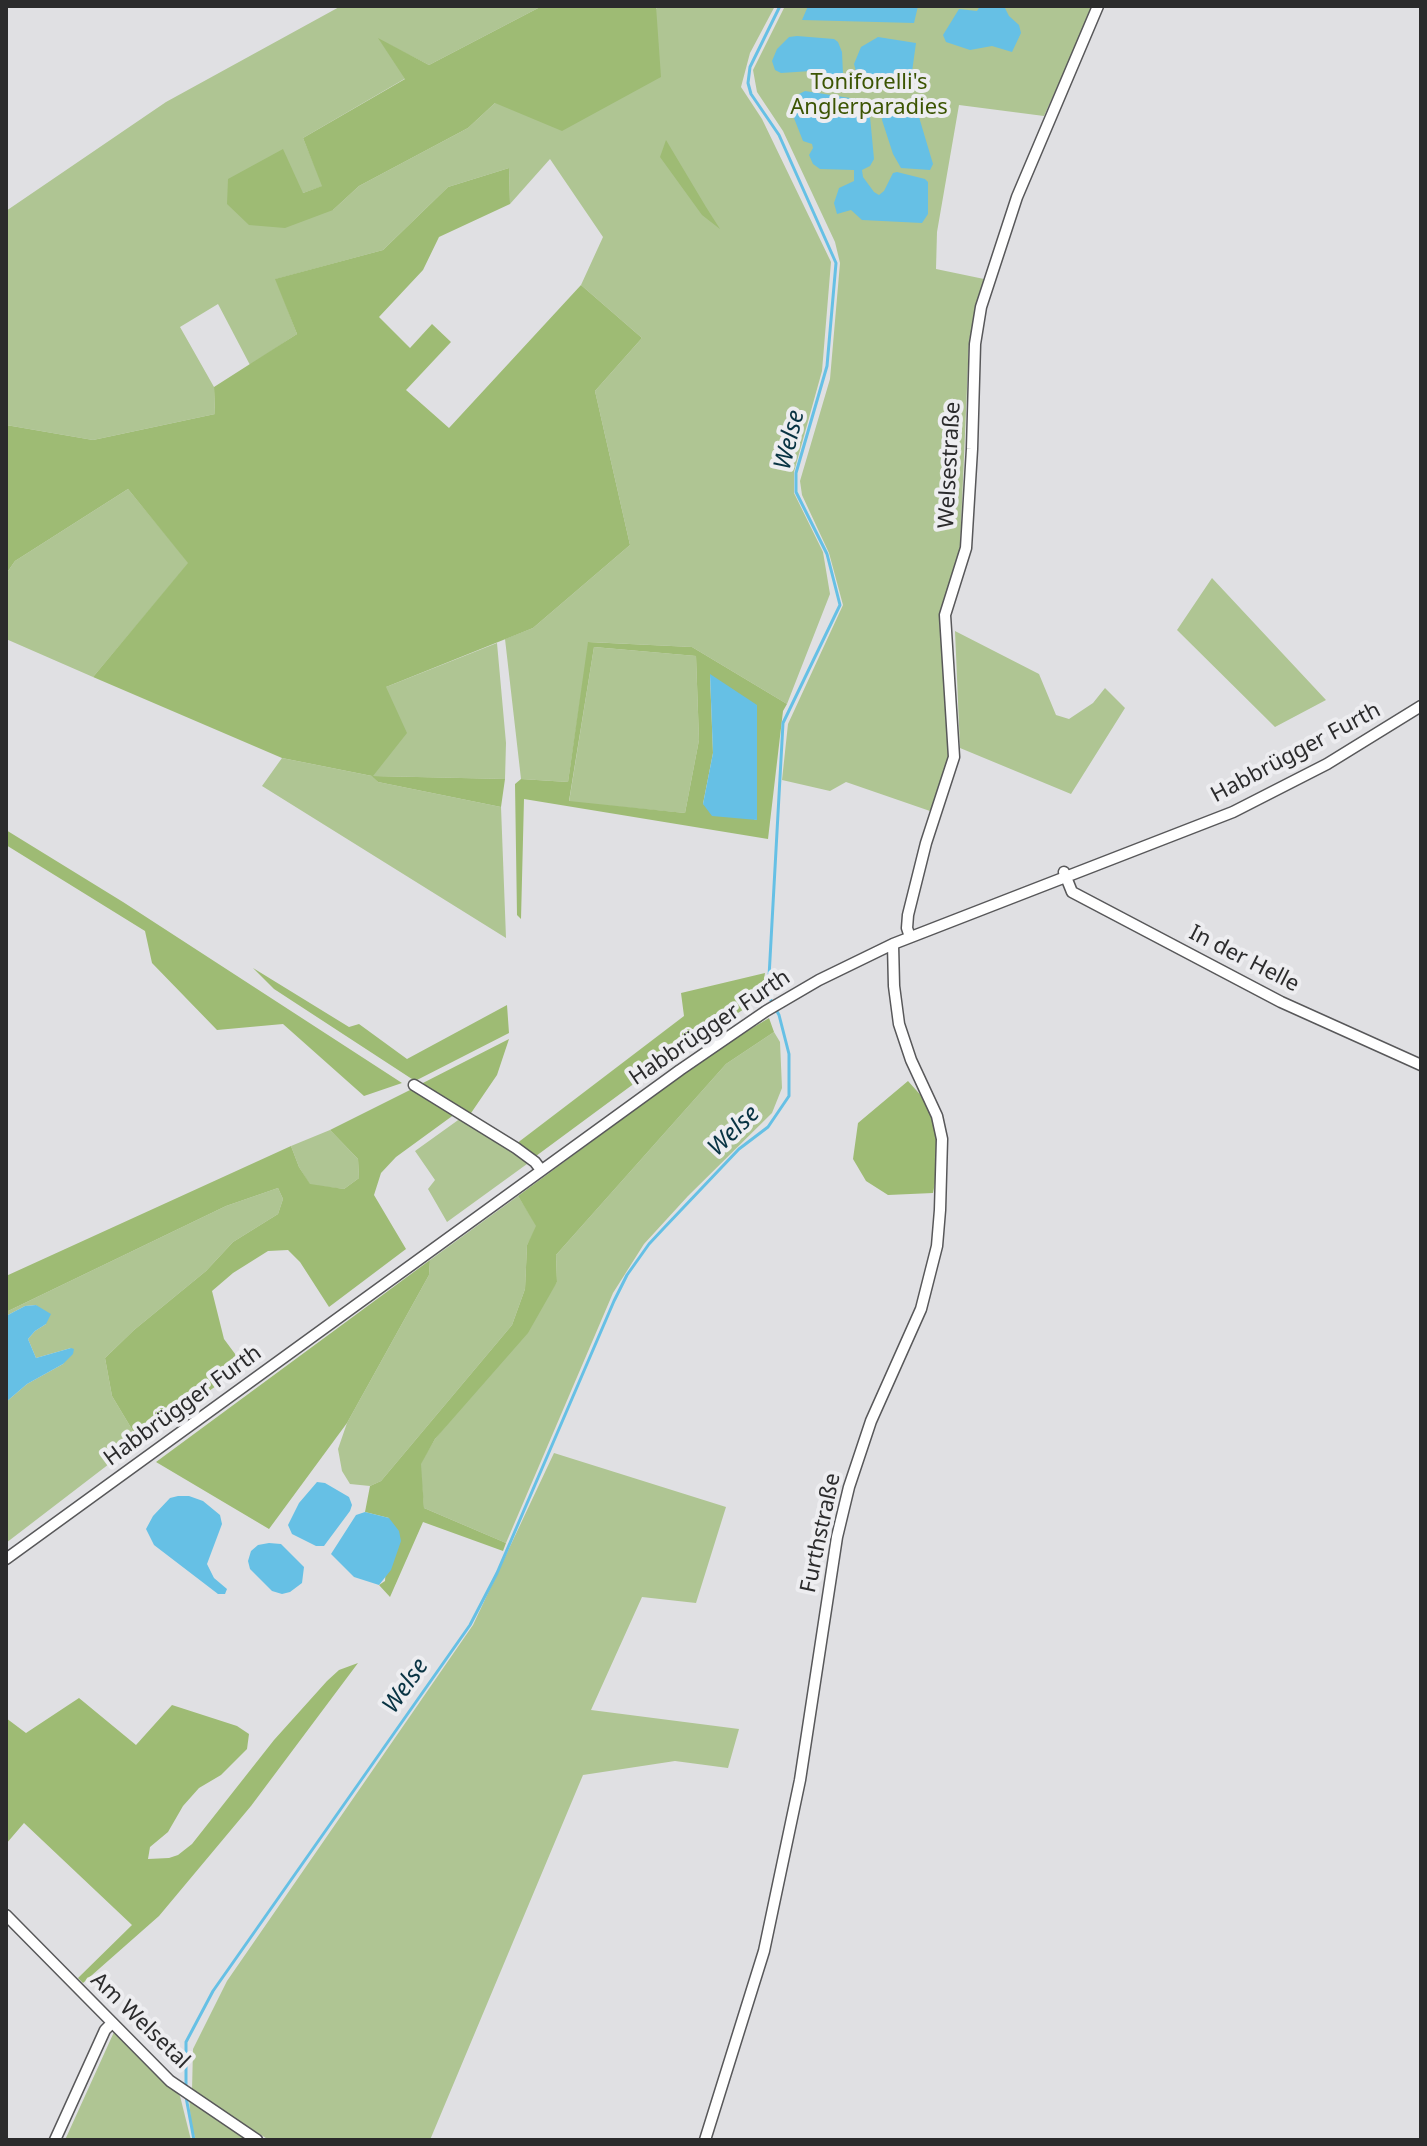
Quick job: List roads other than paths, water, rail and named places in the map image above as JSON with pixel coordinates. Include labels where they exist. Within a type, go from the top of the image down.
[{"type":"street","name":"Welsestraße","points":[[910,937],[908,915],[926,843],[954,757],[945,615],[966,548],[975,344],[981,307],[1017,197],[1098,6]]},
{"type":"street","name":"Habbrügger Furth","points":[[6,1559],[541,1170],[766,1011],[893,944],[1233,812],[1327,764],[1421,706]]},
{"type":"street","name":"In der Helle","points":[[1065,876],[1072,892],[1281,1002],[1421,1065]]},
{"type":"street","name":"Furthstraße","points":[[705,2140],[764,1951],[800,1780],[837,1537],[849,1487],[871,1421],[921,1309],[937,1246],[942,1139],[937,1116],[911,1060],[899,1024],[893,944]]},
{"type":"street","points":[[414,1085],[516,1148],[541,1170]]},
{"type":"street","name":"Am Welsetal","points":[[6,1915],[154,2067],[257,2140]]},
{"type":"street","points":[[55,2140],[105,2030],[111,2024]]},
{"type":"water","points":[[808,6],[918,6],[914,23],[802,20]]},
{"type":"water","points":[[980,6],[1004,6],[1019,25],[1021,33],[1012,52],[992,46],[970,50],[946,42],[943,35],[959,9],[977,11]]},
{"type":"water","points":[[789,37],[838,42],[842,52],[843,74],[834,80],[811,71],[781,73],[775,70],[772,61],[777,49]]},
{"type":"water","points":[[878,37],[916,43],[911,79],[907,85],[863,81],[857,75],[854,64],[861,47]]},
{"type":"water","points":[[805,91],[863,100],[869,106],[874,159],[870,166],[862,170],[863,177],[879,195],[893,173],[925,179],[928,182],[928,214],[922,223],[862,220],[851,210],[837,214],[834,203],[839,188],[854,181],[854,170],[820,169],[813,164],[809,155],[812,144],[803,141],[790,108],[795,96]]},
{"type":"water","points":[[901,103],[916,107],[933,164],[930,170],[901,168],[893,154],[882,120],[883,110]]},
{"type":"water","points":[[710,674],[757,705],[757,820],[712,816],[703,804],[713,753]]},
{"type":"water","points":[[36,1305],[51,1314],[46,1324],[28,1339],[36,1358],[71,1348],[74,1349],[73,1354],[63,1364],[27,1384],[6,1402],[6,1316],[25,1306]]},
{"type":"water","points":[[317,1482],[325,1483],[349,1497],[352,1505],[324,1546],[316,1546],[292,1534],[288,1525],[299,1503]]},
{"type":"water","points":[[178,1496],[203,1501],[220,1515],[222,1524],[207,1564],[214,1578],[227,1589],[225,1594],[218,1594],[154,1545],[146,1529],[153,1516],[170,1498]]},
{"type":"water","points":[[365,1512],[389,1518],[399,1531],[401,1541],[391,1570],[379,1585],[354,1577],[331,1554],[356,1515]]},
{"type":"water","points":[[281,1544],[304,1567],[302,1583],[290,1592],[282,1594],[272,1591],[250,1569],[248,1561],[251,1551],[258,1545]]},
{"type":"waterway","name":"Welse","points":[[186,2089],[186,2042],[213,1991],[470,1625],[497,1573],[627,1275],[649,1244],[739,1149],[768,1127],[789,1096],[789,1054],[779,1015],[768,995],[783,723],[840,605],[827,554],[796,492],[796,473],[827,366],[836,263],[779,135],[751,94],[748,83],[750,67],[780,6]]},
{"type":"waterway","name":"Welse","points":[[186,2097],[194,2140]]},
{"type":"park label","name":"Toniforelli's Anglerparadies","points":[[869,96]]}]
